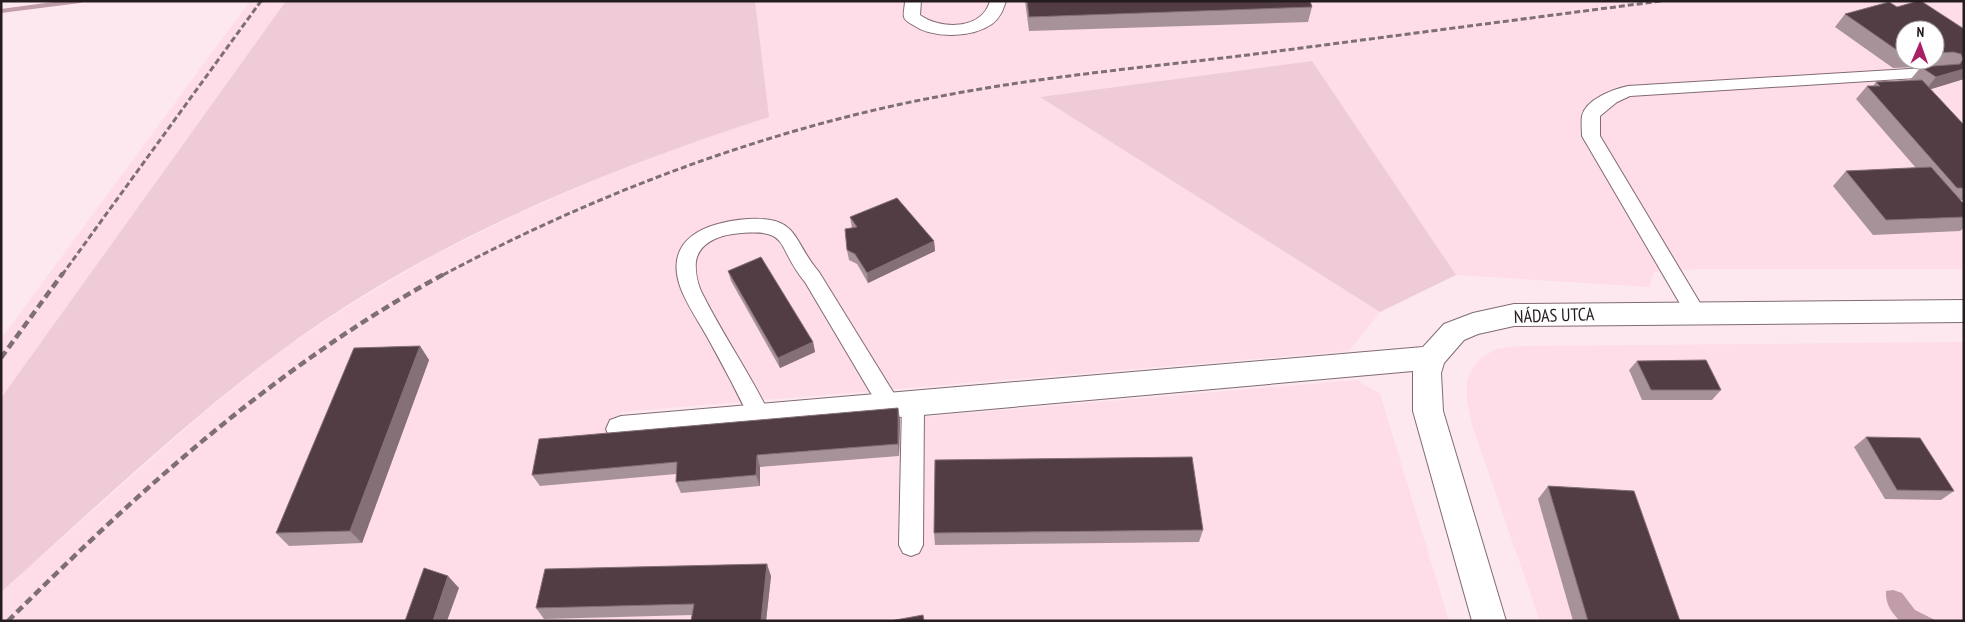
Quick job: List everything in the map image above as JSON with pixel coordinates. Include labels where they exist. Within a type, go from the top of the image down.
[{"type":"street","name":"NÁDAS UTCA","points":[[1431,358],[1454,332],[1493,319],[1514,315],[1964,311]]},
{"type":"street","points":[[621,429],[1431,358],[1426,382],[1428,411],[1489,621]]},
{"type":"lane","points":[[912,1],[912,17],[919,24],[942,30],[956,30],[987,20],[996,13],[998,1]]},
{"type":"lane","points":[[1696,313],[1591,136],[1591,115],[1599,106],[1628,91],[1942,72]]},
{"type":"lane","points":[[760,417],[748,391],[691,290],[686,276],[688,254],[692,245],[700,237],[726,226],[771,226],[782,231],[790,241],[801,264],[902,405],[911,545]]},
{"type":"shaded area","points":[[250,1],[286,1],[1,398],[1,339]]},
{"type":"shaded area","points":[[286,1],[755,1],[769,117],[705,138],[578,187],[516,214],[395,276],[282,350],[245,378],[174,437],[1,592],[1,398]]},
{"type":"shaded area","points":[[755,1],[1964,1],[1964,269],[1699,269],[1654,272],[1649,287],[1456,275],[1311,61],[1041,97],[1380,312],[1349,351],[621,412],[616,443],[1357,380],[1380,394],[1449,621],[1,621],[1,592],[201,415],[283,349],[353,303],[434,255],[515,215],[607,175],[692,142],[768,117]]},
{"type":"shaded area","points":[[1312,61],[1456,275],[1380,312],[1040,97]]},
{"type":"shaded area","points":[[1964,342],[1964,621],[1540,621],[1472,425],[1467,401],[1467,381],[1472,369],[1481,358],[1496,349],[1519,346]]},
{"type":"shaded area","points":[[1893,590],[1902,593],[1915,610],[1937,621],[1900,621],[1892,611],[1887,600],[1886,591]]},
{"type":"building","points":[[1027,1],[1310,1],[1312,7],[1029,17]]},
{"type":"building","points":[[1921,1],[1964,29],[1964,69],[1936,77],[1926,70],[1945,70],[1945,65],[1960,64],[1963,59],[1961,54],[1945,52],[1945,20],[1895,20],[1895,49],[1845,14],[1889,2],[1897,7]]},
{"type":"building","points":[[1922,80],[1964,125],[1964,188],[1957,188],[1867,86],[1880,86],[1876,82]]},
{"type":"building","points":[[1931,167],[1964,204],[1964,217],[1886,220],[1846,171]]},
{"type":"building","points":[[897,198],[934,241],[867,273],[855,254],[847,250],[845,229],[857,227],[850,217]]},
{"type":"building","points":[[761,257],[813,342],[778,358],[728,271]]},
{"type":"building","points":[[420,346],[350,531],[276,533],[354,348]]},
{"type":"building","points":[[1706,360],[1721,390],[1651,390],[1637,361]]},
{"type":"building","points":[[898,408],[898,444],[757,455],[756,475],[676,482],[677,462],[532,475],[539,439]]},
{"type":"building","points":[[1866,437],[1920,438],[1954,491],[1897,490]]},
{"type":"building","points":[[1192,457],[1203,530],[934,533],[935,460]]},
{"type":"building","points":[[1548,486],[1634,491],[1680,621],[1588,621]]},
{"type":"building","points":[[767,564],[761,621],[691,621],[694,604],[536,608],[545,569]]},
{"type":"building","points":[[424,568],[448,576],[433,621],[405,621]]},
{"type":"building","points":[[923,615],[924,621],[890,621]]},
{"type":"waterway","points":[[1,11],[80,1]]},
{"type":"railway","points":[[62,275],[261,1]]},
{"type":"railway","points":[[443,275],[563,216],[689,165],[817,125],[882,108],[985,88],[1060,77],[1248,55],[1661,1]]},
{"type":"railway","points":[[1,358],[63,273]]},
{"type":"railway","points":[[8,621],[109,524],[214,431],[326,346],[385,308],[446,273]]}]
